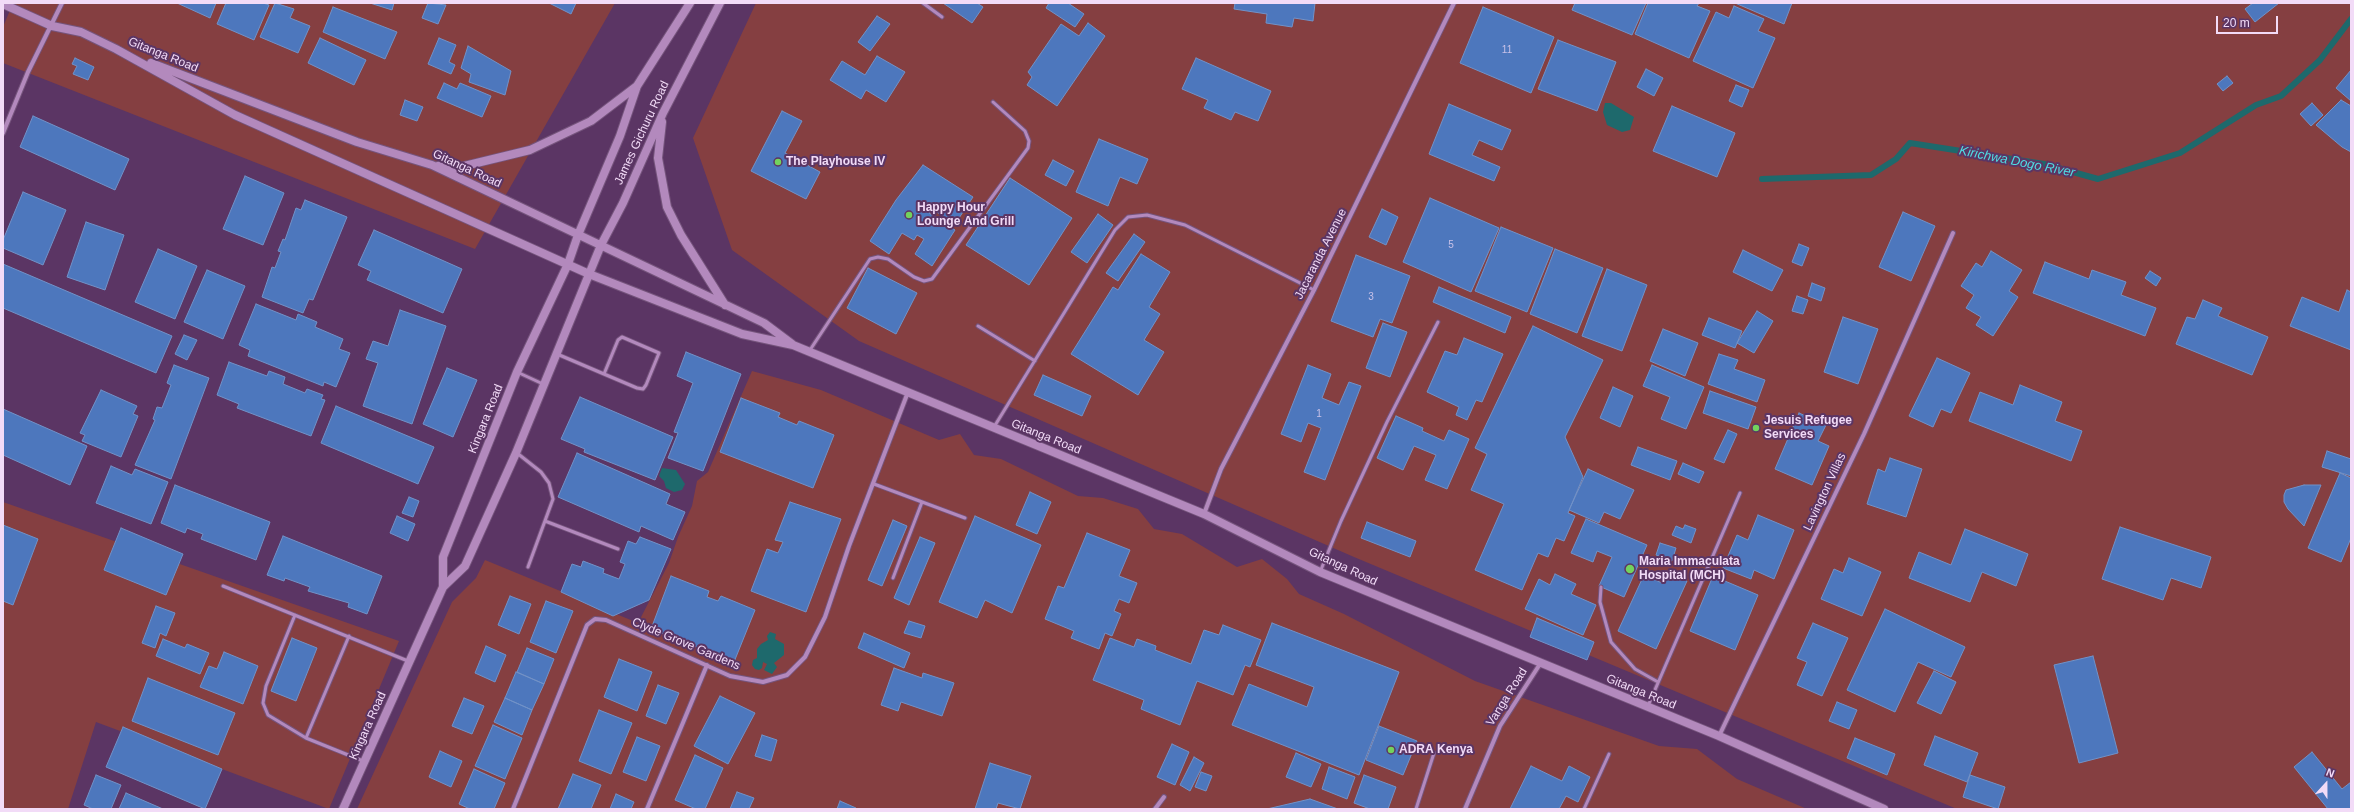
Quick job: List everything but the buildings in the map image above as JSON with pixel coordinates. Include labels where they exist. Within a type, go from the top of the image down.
[{"type":"main road","name":"James Gichuru Road","points":[[568,264],[578,235],[620,136],[637,86],[690,3]]},
{"type":"main road","name":"James Gichuru Road","points":[[589,274],[601,245],[623,203],[663,113],[720,3]]},
{"type":"main road","name":"Gitanga Road","points":[[3,4],[52,26],[81,32],[116,49],[235,115],[589,274],[742,334],[792,345],[808,351],[1204,514],[1320,572],[1540,664],[1719,736],[1884,809]]},
{"type":"main road","name":"Gitanga Road","points":[[116,49],[356,142],[432,165],[764,323],[792,345]]},
{"type":"main road","points":[[432,165],[456,168],[530,150],[591,121],[637,86]]},
{"type":"main road","points":[[663,113],[658,158],[667,207],[681,236],[725,305]]},
{"type":"main road","name":"Kingara Road","points":[[343,809],[410,662],[442,587],[443,557],[517,372],[568,264]]},
{"type":"main road","name":"Kingara Road","points":[[442,587],[465,566],[516,453],[589,274]]},
{"type":"street","points":[[3,133],[28,72],[62,3]]},
{"type":"street","name":"Jacaranda Avenue","points":[[1204,514],[1221,469],[1314,290],[1454,3]]},
{"type":"street","name":"Lavington Villas","points":[[1719,736],[1864,434],[1953,233]]},
{"type":"street","name":"Clyde Grove Gardens","points":[[514,809],[588,625],[595,619],[606,620],[730,676],[763,682],[788,675],[805,657],[825,617],[849,546],[908,392]]},
{"type":"street","name":"Vanga Road","points":[[1465,809],[1500,726],[1540,664]]},
{"type":"street","points":[[647,809],[707,665]]},
{"type":"street","points":[[1155,809],[1164,797]]},
{"type":"lane","points":[[923,3],[942,17]]},
{"type":"lane","points":[[808,351],[870,259],[878,257],[888,259],[914,277],[924,281],[932,279],[1028,148],[1029,141],[1024,131],[993,102]]},
{"type":"lane","points":[[993,428],[1115,230],[1128,217],[1147,215],[1185,225],[1314,290]]},
{"type":"lane","points":[[1320,572],[1377,443],[1438,322]]},
{"type":"lane","points":[[978,326],[1035,361]]},
{"type":"lane","points":[[556,354],[604,374],[643,389],[646,386],[659,353],[622,337],[618,340],[604,374]]},
{"type":"lane","points":[[517,372],[544,385]]},
{"type":"lane","points":[[516,453],[532,463],[549,483],[553,499],[528,567]]},
{"type":"lane","points":[[874,484],[964,518]]},
{"type":"lane","points":[[1648,707],[1740,493]]},
{"type":"lane","points":[[893,578],[922,502]]},
{"type":"lane","points":[[545,521],[618,549]]},
{"type":"lane","points":[[223,586],[350,636],[410,662]]},
{"type":"lane","points":[[1601,587],[1600,602],[1611,642],[1618,653],[1635,669],[1658,682]]},
{"type":"lane","points":[[295,615],[266,686],[263,703],[268,715],[306,738],[365,762]]},
{"type":"lane","points":[[306,738],[350,636]]},
{"type":"lane","points":[[1416,809],[1434,753]]},
{"type":"lane","points":[[1584,809],[1610,754]]},
{"type":"shaded area","points":[[13,3],[615,3],[475,249],[3,63],[3,27]]},
{"type":"shaded area","points":[[756,3],[2351,3],[2351,809],[1957,809],[1354,557],[859,341],[732,250],[693,138]]},
{"type":"shaded area","points":[[1605,103],[1611,103],[1634,117],[1630,130],[1622,132],[1607,125],[1603,112]]},
{"type":"shaded area","points":[[752,371],[821,390],[939,440],[960,434],[974,455],[1001,459],[1078,496],[1103,498],[1138,509],[1154,529],[1182,534],[1237,567],[1262,559],[1287,579],[1299,594],[1344,614],[1475,681],[1659,746],[1697,749],[1737,779],[1807,809],[357,809],[452,602],[476,578],[485,560],[638,623],[669,563],[678,537],[692,506],[697,481],[708,472]]},
{"type":"shaded area","points":[[662,468],[676,470],[685,484],[682,490],[674,492],[666,488],[664,481],[659,476]]},
{"type":"shaded area","points":[[3,502],[399,641],[329,809],[96,722],[68,809],[3,809]]},
{"type":"shaded area","points":[[770,632],[776,634],[775,639],[784,644],[784,655],[774,663],[777,667],[772,674],[764,670],[767,664],[763,662],[762,668],[759,670],[755,669],[752,665],[753,660],[757,658],[757,649],[761,644],[768,640],[767,636]]},
{"type":"waterway","name":"Kirichwa Dogo River","points":[[1762,179],[1871,175],[1896,159],[1910,143],[2044,164],[2098,179],[2180,153],[2256,105],[2281,96],[2320,60],[2351,19]]},
{"type":"place","name":"The Playhouse IV","points":[[778,162]]},
{"type":"place","name":"Happy Hour Lounge And Grill","points":[[909,215]]},
{"type":"place","name":"Jesuis Refugee Services","points":[[1756,428]]},
{"type":"place","name":"Maria Immaculata Hospital (MCH)","points":[[1630,569]]},
{"type":"place","name":"ADRA Kenya","points":[[1391,750]]}]
